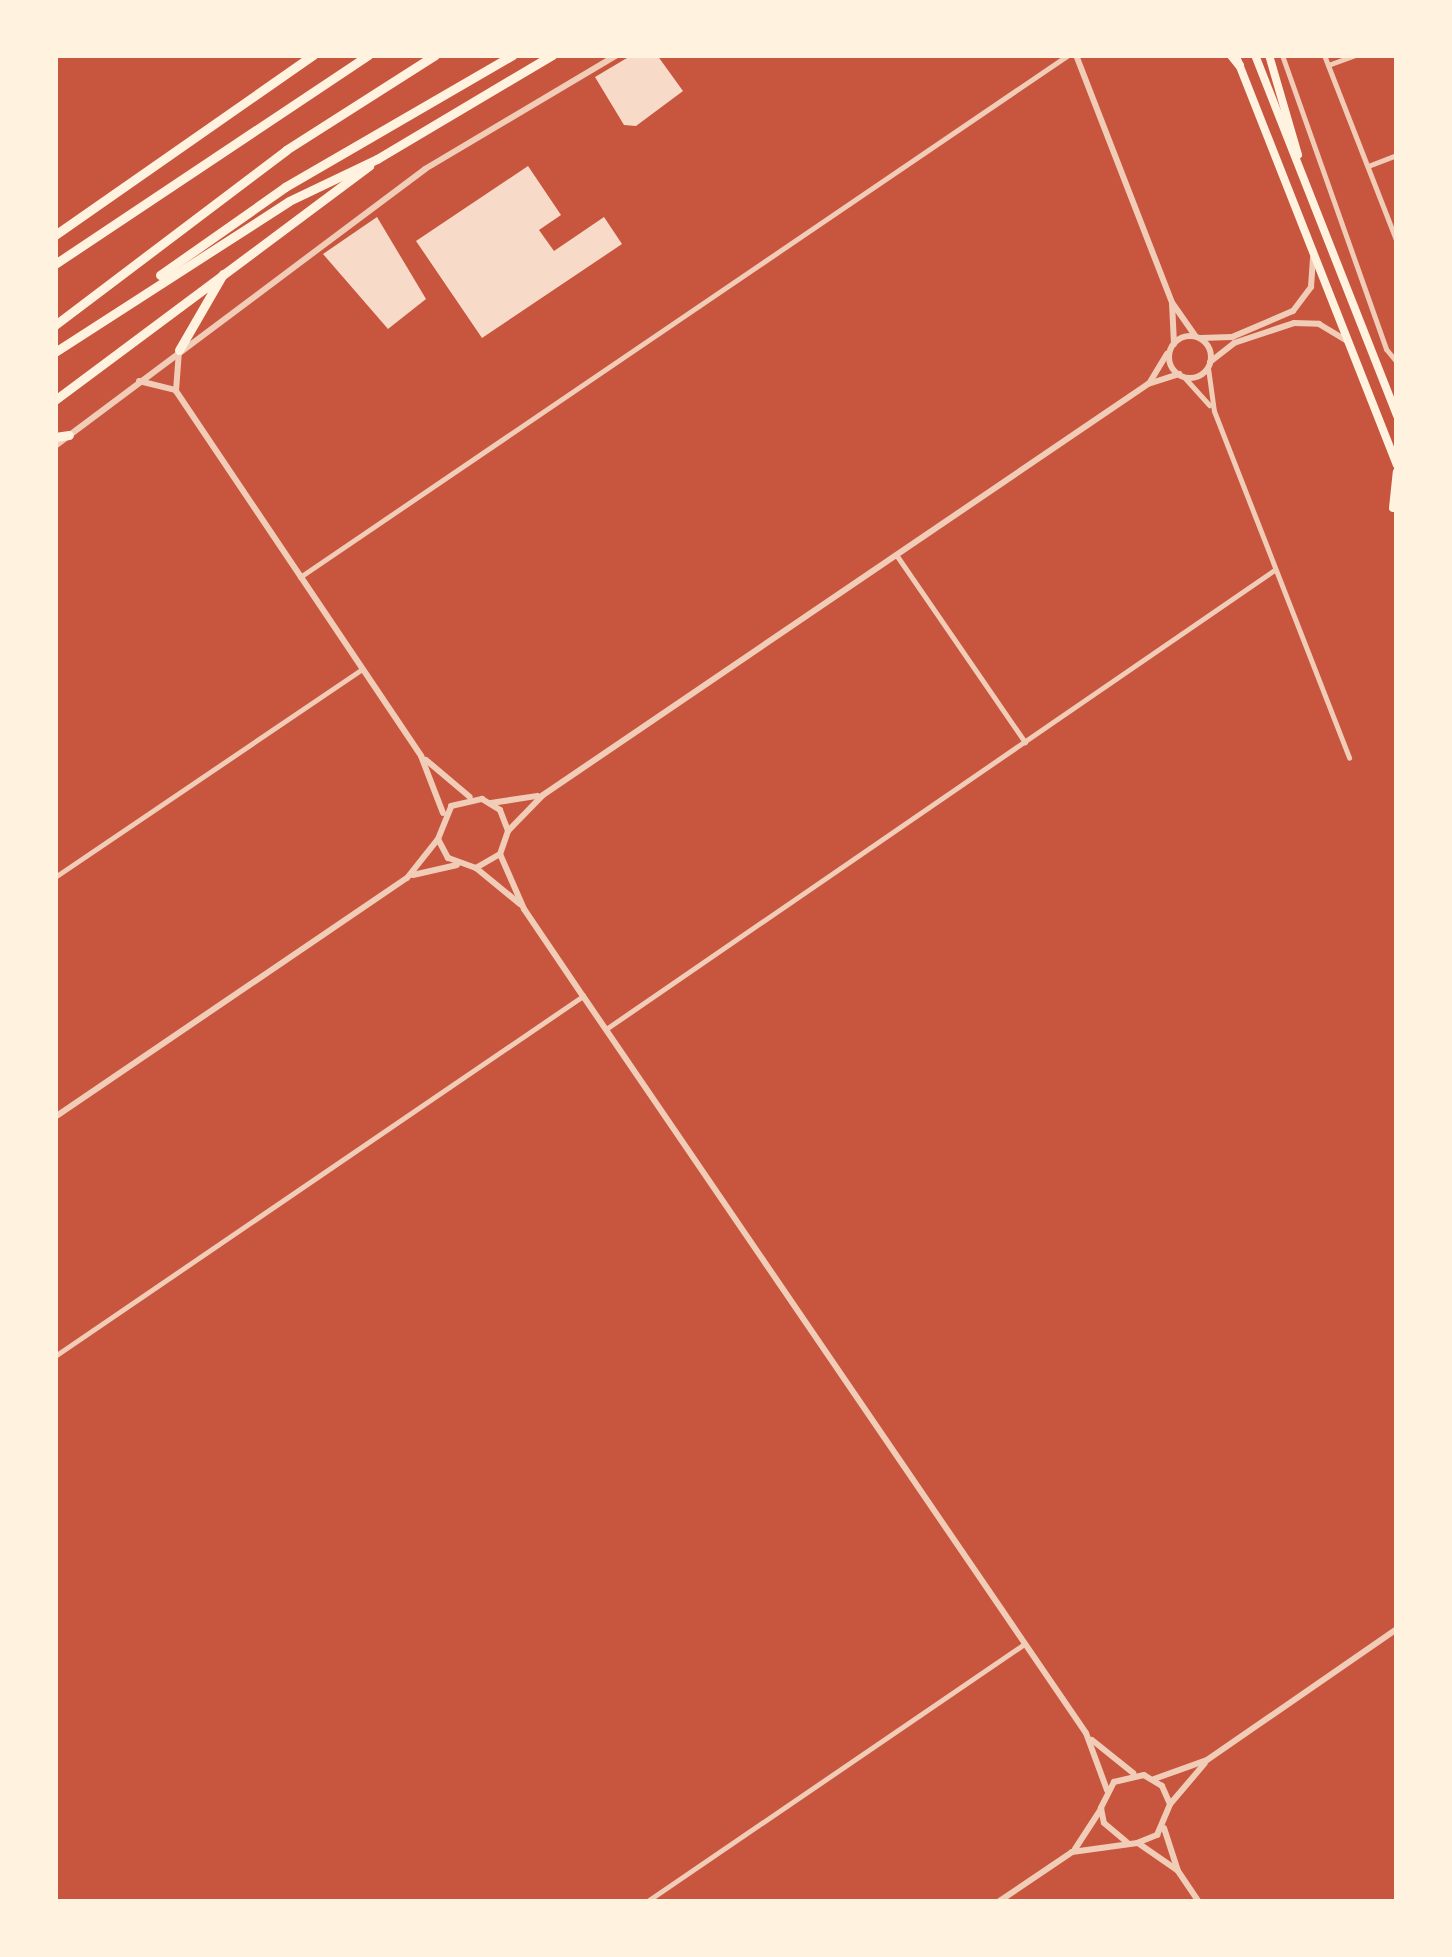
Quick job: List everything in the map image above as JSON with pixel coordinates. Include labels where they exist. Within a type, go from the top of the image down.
[{"type":"highway","points":[[55,235],[313,55]]},
{"type":"highway","points":[[55,264],[358,55]]},
{"type":"highway","points":[[322,82],[368,55]]},
{"type":"highway","points":[[55,325],[286,150],[436,55]]},
{"type":"highway","points":[[55,352],[285,186],[514,55]]},
{"type":"highway","points":[[127,302],[289,202],[377,159],[552,55]]},
{"type":"highway","points":[[55,400],[228,266],[377,159]]},
{"type":"highway","points":[[179,350],[228,266]]},
{"type":"highway","points":[[55,438],[68,435]]},
{"type":"main road","points":[[1255,55],[1397,416]]},
{"type":"main road","points":[[1269,55],[1300,174]]},
{"type":"main road","points":[[1235,58],[1397,469],[1393,508]]},
{"type":"street","points":[[55,446],[426,169],[617,55]]},
{"type":"street","points":[[300,577],[1068,55]]},
{"type":"street","points":[[1076,55],[1172,303],[1198,337],[1209,365],[1214,411],[1273,571],[1349,758]]},
{"type":"street","points":[[1282,55],[1331,201],[1397,362]]},
{"type":"street","points":[[1324,55],[1397,242]]},
{"type":"street","points":[[1328,65],[1356,55]]},
{"type":"street","points":[[1368,166],[1397,155]]},
{"type":"street","points":[[1174,344],[1198,337],[1232,337],[1293,311],[1312,287],[1312,246]]},
{"type":"street","points":[[1148,384],[1174,344],[1172,303]]},
{"type":"street","points":[[476,868],[500,854],[508,830],[544,795],[1148,384],[1209,365],[1234,344],[1294,323],[1320,324],[1347,341]]},
{"type":"street","points":[[55,1117],[407,878],[438,839],[443,814],[421,756],[176,391],[179,350]]},
{"type":"street","points":[[1168,353],[1214,411]]},
{"type":"street","points":[[138,381],[176,391]]},
{"type":"street","points":[[898,556],[1024,742]]},
{"type":"street","points":[[606,1030],[1273,571]]},
{"type":"street","points":[[55,877],[362,669]]},
{"type":"street","points":[[421,756],[472,798],[492,803],[544,795]]},
{"type":"street","points":[[443,814],[472,798]]},
{"type":"street","points":[[492,803],[508,830]]},
{"type":"street","points":[[438,839],[458,864]]},
{"type":"street","points":[[500,854],[524,908],[582,996],[1086,1734],[1106,1790],[1101,1808],[1072,1852],[998,1902]]},
{"type":"street","points":[[407,878],[458,864],[476,868],[524,908]]},
{"type":"street","points":[[55,1356],[582,996]]},
{"type":"street","points":[[1086,1734],[1134,1774],[1154,1779],[1207,1760],[1397,1629]]},
{"type":"street","points":[[646,1902],[1024,1644]]},
{"type":"street","points":[[1199,1902],[1178,1870],[1164,1828],[1170,1804],[1207,1760]]},
{"type":"street","points":[[1106,1790],[1134,1774]]},
{"type":"street","points":[[1154,1779],[1170,1804]]},
{"type":"street","points":[[1101,1808],[1104,1823],[1127,1842]]},
{"type":"street","points":[[1137,1843],[1164,1828]]},
{"type":"street","points":[[1072,1852],[1137,1843],[1178,1870]]},
{"type":"building","points":[[632,55],[657,55],[683,91],[636,126],[624,125],[595,77]]},
{"type":"building","points":[[528,166],[561,215],[539,230],[554,251],[604,217],[622,244],[482,338],[416,241]]},
{"type":"building","points":[[377,217],[426,299],[388,329],[323,254]]}]
